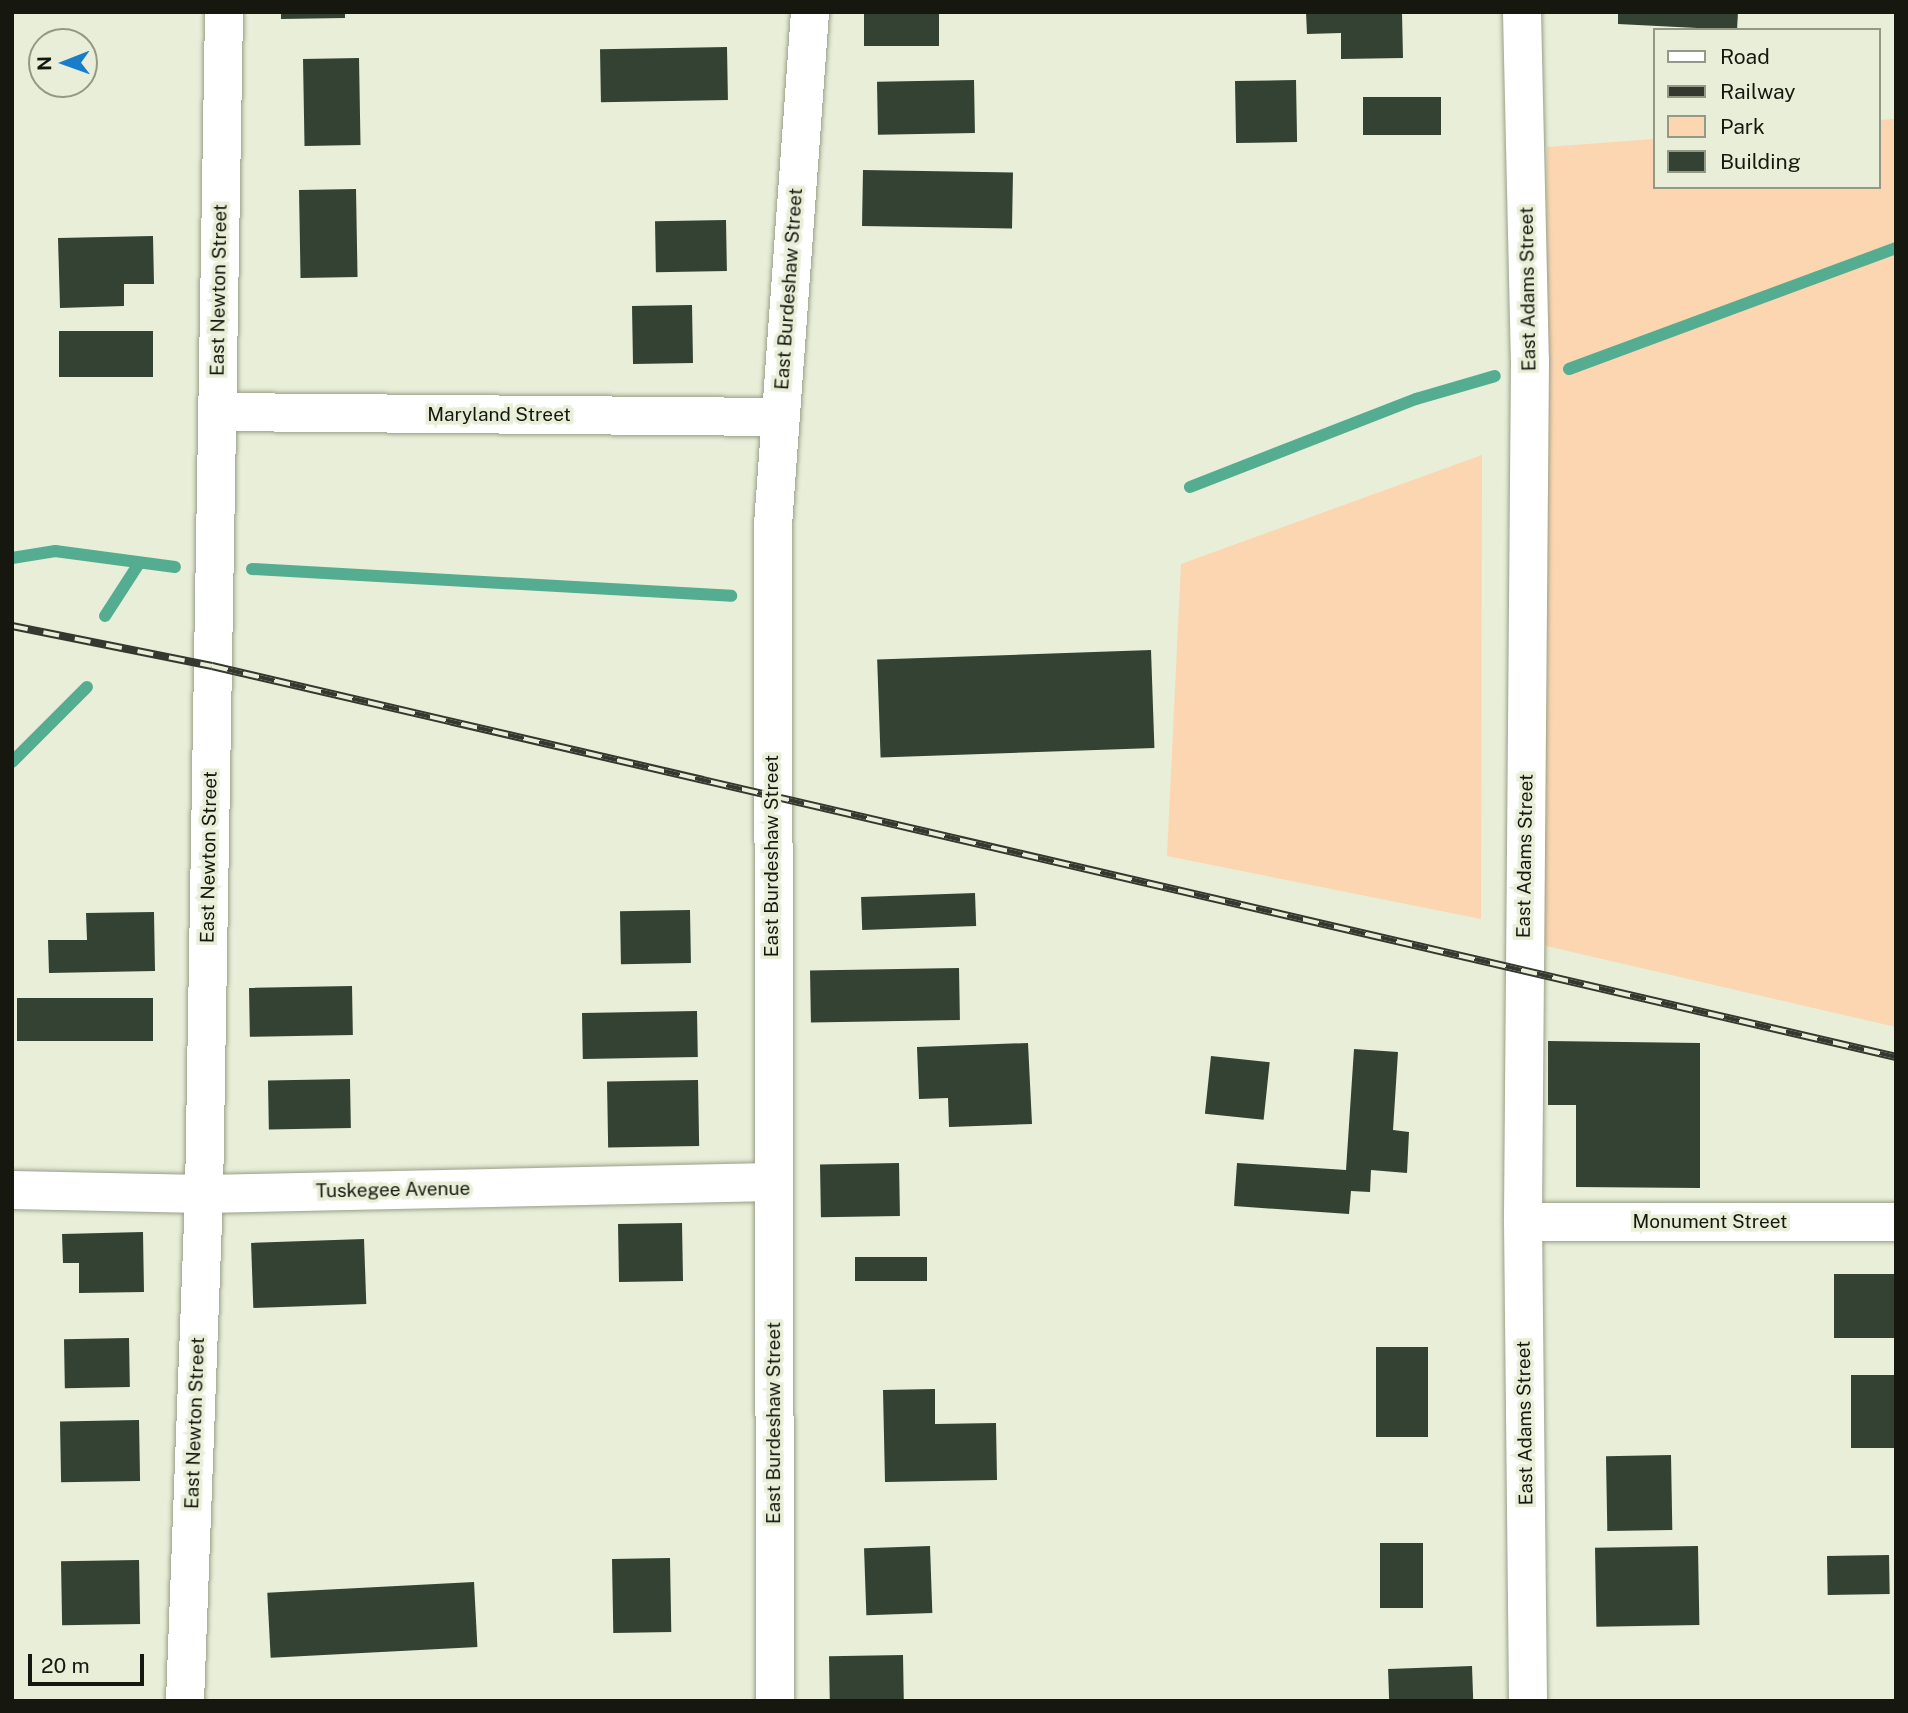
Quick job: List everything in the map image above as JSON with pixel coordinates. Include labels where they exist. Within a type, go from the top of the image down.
[{"type":"street","name":"East Newton Street","points":[[185,1701],[204,1194],[224,12]]},
{"type":"street","name":"East Burdeshaw Street","points":[[775,1701],[773,525],[810,12]]},
{"type":"street","name":"East Adams Street","points":[[1522,12],[1530,361],[1523,1222],[1528,1701]]},
{"type":"street","name":"Maryland Street","points":[[218,412],[780,417]]},
{"type":"street","name":"Tuskegee Avenue","points":[[12,1190],[204,1194],[773,1182]]},
{"type":"street","name":"Monument Street","points":[[1523,1222],[1896,1222]]},
{"type":"green space","points":[[1896,119],[1896,1027],[1542,945],[1547,147],[1652,139],[1652,189],[1880,189],[1880,120]]},
{"type":"green space","points":[[1482,455],[1481,919],[1167,856],[1181,564]]},
{"type":"building","points":[[281,12],[345,12],[345,18],[281,19]]},
{"type":"building","points":[[864,12],[939,12],[939,46],[864,46]]},
{"type":"building","points":[[1306,12],[1402,12],[1403,58],[1341,59],[1341,33],[1307,34]]},
{"type":"building","points":[[1618,12],[1738,12],[1737,28],[1618,24]]},
{"type":"building","points":[[727,47],[728,100],[601,102],[600,49]]},
{"type":"building","points":[[359,58],[361,145],[305,146],[303,59]]},
{"type":"building","points":[[974,80],[975,133],[878,135],[877,82]]},
{"type":"building","points":[[1296,80],[1297,142],[1236,143],[1235,81]]},
{"type":"building","points":[[1363,97],[1441,97],[1441,135],[1363,135]]},
{"type":"building","points":[[863,170],[1013,173],[1012,229],[862,226]]},
{"type":"building","points":[[356,189],[358,277],[301,278],[299,190]]},
{"type":"building","points":[[726,220],[727,271],[656,272],[655,221]]},
{"type":"building","points":[[153,236],[154,284],[124,284],[124,306],[60,308],[58,238]]},
{"type":"building","points":[[692,305],[693,363],[633,364],[632,306]]},
{"type":"building","points":[[59,331],[153,331],[153,377],[59,377]]},
{"type":"building","points":[[1151,650],[1154,748],[881,758],[877,660]]},
{"type":"building","points":[[975,893],[976,926],[862,930],[861,897]]},
{"type":"building","points":[[690,910],[691,963],[621,964],[620,911]]},
{"type":"building","points":[[154,912],[155,971],[49,973],[48,940],[87,940],[86,913]]},
{"type":"building","points":[[959,968],[960,1020],[811,1023],[810,971]]},
{"type":"building","points":[[352,986],[353,1035],[250,1037],[249,988]]},
{"type":"building","points":[[17,998],[153,998],[153,1041],[17,1041]]},
{"type":"building","points":[[697,1011],[698,1057],[583,1059],[582,1013]]},
{"type":"building","points":[[1548,1041],[1700,1043],[1700,1188],[1576,1187],[1576,1105],[1548,1105]]},
{"type":"building","points":[[1028,1043],[1032,1124],[949,1127],[948,1098],[919,1099],[917,1047]]},
{"type":"building","points":[[1354,1049],[1398,1052],[1393,1130],[1409,1132],[1407,1173],[1371,1170],[1370,1192],[1351,1191],[1349,1214],[1234,1206],[1237,1163],[1346,1170]]},
{"type":"building","points":[[1211,1056],[1270,1062],[1264,1120],[1205,1114]]},
{"type":"building","points":[[350,1079],[351,1128],[269,1129],[268,1080]]},
{"type":"building","points":[[698,1080],[699,1146],[608,1148],[607,1082]]},
{"type":"building","points":[[899,1163],[900,1216],[821,1217],[820,1164]]},
{"type":"building","points":[[682,1223],[683,1281],[619,1282],[618,1224]]},
{"type":"building","points":[[143,1232],[144,1292],[79,1293],[79,1263],[63,1263],[62,1234]]},
{"type":"building","points":[[364,1239],[366,1304],[253,1308],[251,1243]]},
{"type":"building","points":[[855,1257],[927,1257],[927,1281],[855,1281]]},
{"type":"building","points":[[1834,1274],[1896,1274],[1896,1338],[1834,1338]]},
{"type":"building","points":[[129,1338],[130,1387],[65,1388],[64,1339]]},
{"type":"building","points":[[1376,1347],[1428,1347],[1428,1437],[1376,1437]]},
{"type":"building","points":[[1851,1375],[1896,1375],[1896,1448],[1851,1448]]},
{"type":"building","points":[[935,1389],[935,1424],[996,1423],[997,1480],[885,1482],[883,1390]]},
{"type":"building","points":[[139,1420],[140,1481],[61,1482],[60,1421]]},
{"type":"building","points":[[1671,1455],[1672,1530],[1607,1531],[1606,1456]]},
{"type":"building","points":[[1380,1543],[1423,1543],[1423,1608],[1380,1608]]},
{"type":"building","points":[[930,1546],[932,1613],[866,1615],[864,1548]]},
{"type":"building","points":[[1698,1546],[1699,1625],[1596,1627],[1595,1548]]},
{"type":"building","points":[[1889,1555],[1890,1594],[1828,1595],[1827,1556]]},
{"type":"building","points":[[670,1558],[671,1632],[613,1633],[612,1559]]},
{"type":"building","points":[[139,1560],[140,1624],[62,1625],[61,1561]]},
{"type":"building","points":[[474,1582],[477,1647],[271,1658],[267,1593]]},
{"type":"building","points":[[903,1655],[904,1701],[830,1701],[829,1656]]},
{"type":"building","points":[[1472,1666],[1473,1701],[1389,1701],[1388,1669]]},
{"type":"waterway","points":[[1569,369],[1896,248]]},
{"type":"waterway","points":[[1190,487],[1416,399],[1495,376]]},
{"type":"waterway","points":[[12,558],[55,551],[175,567]]},
{"type":"waterway","points":[[105,616],[138,565]]},
{"type":"waterway","points":[[252,569],[731,596]]},
{"type":"waterway","points":[[12,762],[87,687]]},
{"type":"railway","points":[[12,626],[212,666],[1896,1057]]}]
